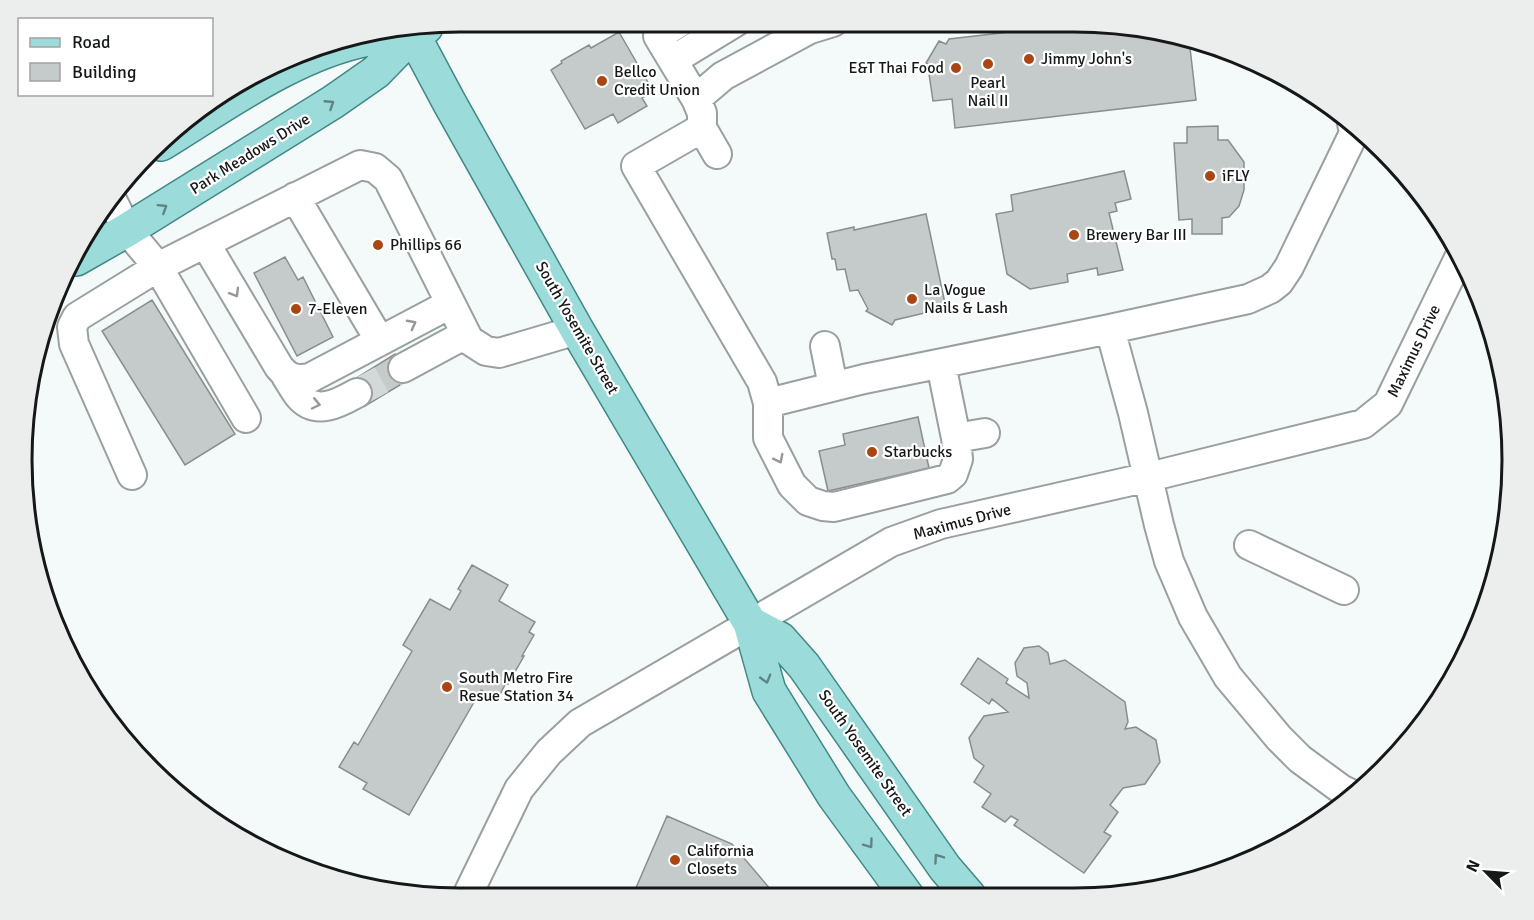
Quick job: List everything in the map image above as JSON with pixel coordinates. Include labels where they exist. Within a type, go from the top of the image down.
[{"type":"main road","name":"South Yosemite Street","points":[[419,33],[455,112],[577,330],[750,623],[769,691],[834,796],[901,888]]},
{"type":"main road","name":"Park Meadows Drive","points":[[85,254],[128,230],[333,102],[376,72],[413,34]]},
{"type":"main road","points":[[200,119],[254,86],[305,61]]},
{"type":"main road","name":"South Yosemite Street","points":[[750,623],[780,639],[804,666],[945,868],[962,888]]},
{"type":"street","points":[[688,32],[666,37],[702,113],[702,128],[717,154]]},
{"type":"street","points":[[696,99],[723,76],[802,32]]},
{"type":"street","points":[[702,128],[636,166],[762,382],[768,403],[768,438],[792,484],[808,501],[834,507],[947,479],[952,474],[958,459],[956,438],[941,364]]},
{"type":"street","points":[[768,403],[833,386],[1248,299],[1270,290],[1279,282],[1289,267],[1353,135]]},
{"type":"street","points":[[132,475],[74,344],[72,327],[77,317],[158,267],[360,165],[375,168],[388,179],[468,340],[486,351],[499,353],[577,330]]},
{"type":"street","points":[[295,197],[380,341]]},
{"type":"street","points":[[115,206],[128,230],[158,267],[246,418]]},
{"type":"street","points":[[205,243],[279,367],[299,396],[315,406],[324,407],[337,404],[357,393]]},
{"type":"street","name":"Maximus Drive","points":[[471,888],[519,789],[549,752],[580,723],[891,542],[941,524],[1149,477],[1363,424],[1388,404],[1455,265]]},
{"type":"street","points":[[286,375],[300,380],[310,378],[450,304]]},
{"type":"street","points":[[1110,329],[1133,412],[1169,561],[1192,617],[1228,677],[1279,738],[1300,759],[1346,791]]},
{"type":"street","points":[[403,368],[466,334]]},
{"type":"street","points":[[825,346],[833,386]]},
{"type":"street","points":[[956,438],[985,433]]},
{"type":"street","points":[[1249,545],[1344,590]]},
{"type":"building","name":"Bellco Credit Union","points":[[619,32],[653,91],[642,98],[647,106],[618,123],[613,114],[585,129],[551,70],[562,63],[561,61],[589,45],[591,48]]},
{"type":"building","points":[[1009,32],[1102,32],[1185,46],[1190,47],[1196,100],[955,128],[952,99],[933,101],[929,74],[933,67],[926,63],[939,41],[946,44],[949,39]]},
{"type":"building","name":"iFLY","points":[[1218,126],[1218,140],[1228,140],[1244,162],[1244,190],[1239,206],[1229,217],[1222,218],[1222,234],[1192,234],[1192,219],[1179,220],[1174,143],[1187,143],[1187,127]]},
{"type":"building","points":[[1124,171],[1131,199],[1115,203],[1117,211],[1109,213],[1123,270],[1098,275],[1097,268],[1067,274],[1068,282],[1030,289],[1007,274],[996,214],[1013,211],[1011,195]]},
{"type":"building","points":[[926,214],[946,308],[895,320],[892,325],[866,311],[868,309],[858,290],[850,291],[845,269],[837,270],[835,259],[832,259],[827,233],[854,227],[854,230]]},
{"type":"building","name":"7-Eleven","points":[[285,257],[298,280],[303,277],[333,337],[297,356],[254,273]]},
{"type":"building","points":[[152,300],[235,434],[185,465],[102,331]]},
{"type":"building","points":[[395,354],[410,379],[365,406],[350,382]]},
{"type":"building","points":[[918,417],[929,468],[828,491],[819,451],[845,445],[843,434]]},
{"type":"building","name":"South Metro Fire Resue Station 34","points":[[472,565],[508,585],[499,601],[535,622],[529,632],[534,635],[497,700],[481,690],[409,815],[363,789],[367,783],[339,767],[354,742],[358,745],[412,651],[403,645],[430,599],[450,610],[461,591],[458,589]]},
{"type":"building","points":[[1039,646],[1048,653],[1050,664],[1065,660],[1125,702],[1128,722],[1125,729],[1136,727],[1156,740],[1160,762],[1145,784],[1123,788],[1110,805],[1118,812],[1104,832],[1111,836],[1084,873],[1014,825],[1018,820],[1011,816],[1005,822],[982,807],[991,794],[974,782],[984,766],[974,758],[969,738],[984,716],[1008,712],[992,699],[989,704],[961,684],[978,658],[1008,679],[1006,683],[1029,698],[1027,683],[1017,676],[1015,663],[1024,648]]},
{"type":"building","points":[[667,816],[732,844],[769,888],[636,888]]},
{"type":"tunnel","points":[[357,393],[403,368]]},
{"type":"place","name":"Jimmy John's","points":[[1029,59]]},
{"type":"place","name":"Pearl Nail II","points":[[988,64]]},
{"type":"place","name":"E&T Thai Food","points":[[956,68]]},
{"type":"place","name":"Bellco Credit Union","points":[[602,81]]},
{"type":"place","name":"iFLY","points":[[1210,176]]},
{"type":"place","name":"Brewery Bar III","points":[[1074,235]]},
{"type":"place","name":"Phillips 66","points":[[378,245]]},
{"type":"place","name":"La Vogue Nails & Lash","points":[[912,299]]},
{"type":"place","name":"7-Eleven","points":[[296,309]]},
{"type":"place","name":"Starbucks","points":[[872,452]]},
{"type":"place","name":"South Metro Fire Resue Station 34","points":[[447,687]]},
{"type":"place","name":"California Closets","points":[[675,860]]}]
